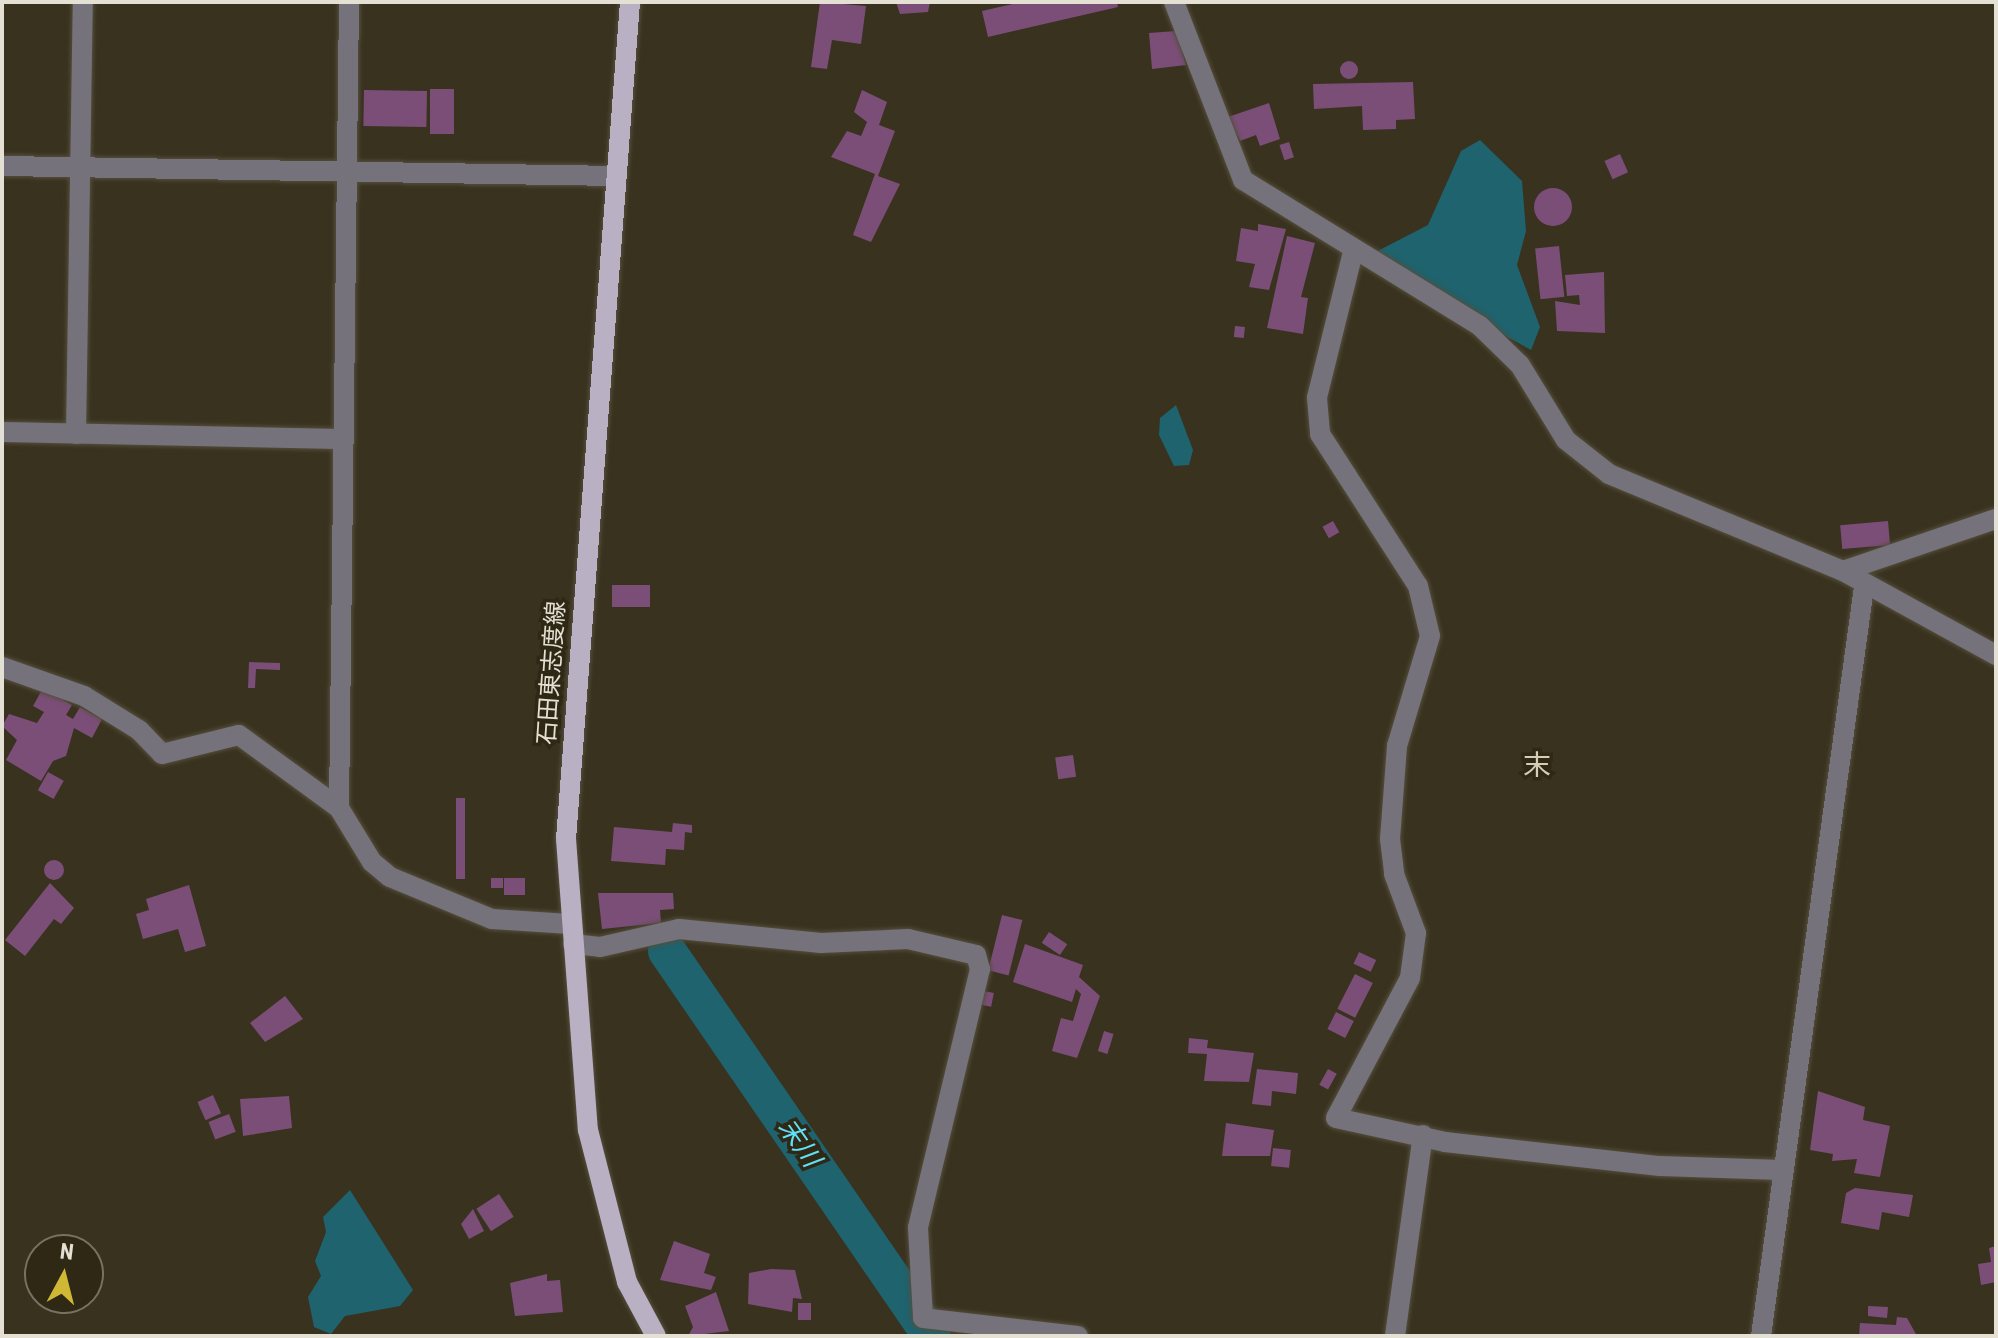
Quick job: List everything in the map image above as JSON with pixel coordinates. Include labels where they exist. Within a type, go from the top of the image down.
[{"type":"main road","name":"石田東志度線","points":[[630,2],[567,826],[572,934],[588,1130],[603,1208],[627,1282],[656,1336]]},
{"type":"street","points":[[76,434],[83,2]]},
{"type":"street","points":[[339,808],[341,439],[349,2]]},
{"type":"street","points":[[1174,2],[1243,180],[1353,252],[1495,338],[1566,440],[1609,474],[1843,571],[1864,587],[1996,655]]},
{"type":"street","points":[[2,166],[616,176]]},
{"type":"street","points":[[1353,252],[1317,398],[1320,434],[1418,586],[1430,636],[1397,746],[1390,839],[1394,874],[1416,933],[1410,978],[1336,1118],[1423,1135],[1660,1166],[1781,1170]]},
{"type":"street","points":[[2,432],[341,439]]},
{"type":"street","points":[[1843,571],[1996,519]]},
{"type":"street","points":[[1761,1336],[1781,1170],[1864,587]]},
{"type":"street","points":[[2,667],[84,696],[139,730],[162,754],[239,735],[339,808],[372,862],[390,877],[492,919],[572,934],[600,947],[679,929],[821,943],[908,939],[976,955],[980,969],[918,1228],[923,1318],[1078,1336]]},
{"type":"street","points":[[1395,1336],[1423,1135]]},
{"type":"water","points":[[1480,140],[1522,181],[1526,231],[1517,265],[1540,327],[1531,350],[1364,258],[1428,225],[1461,151]]},
{"type":"water","points":[[1176,405],[1193,450],[1189,465],[1174,466],[1159,435],[1160,418]]},
{"type":"water","points":[[350,1190],[413,1290],[400,1306],[345,1316],[331,1334],[314,1327],[308,1297],[321,1276],[315,1261],[326,1232],[323,1217]]},
{"type":"building","points":[[820,2],[866,6],[861,44],[832,40],[827,69],[811,67]]},
{"type":"building","points":[[896,2],[930,2],[928,12],[900,14]]},
{"type":"building","points":[[1021,2],[1117,2],[1118,7],[988,37],[982,11]]},
{"type":"building","points":[[1176,31],[1186,65],[1152,69],[1149,33]]},
{"type":"building","points":[[1345,61],[1353,61],[1358,70],[1356,77],[1345,79],[1340,74],[1340,66]]},
{"type":"building","points":[[1413,82],[1415,119],[1396,120],[1396,129],[1363,130],[1362,106],[1314,109],[1313,84]]},
{"type":"building","points":[[430,89],[454,89],[454,134],[430,134]]},
{"type":"building","points":[[364,90],[427,91],[426,127],[363,126]]},
{"type":"building","points":[[862,90],[887,102],[879,125],[895,131],[878,176],[900,184],[871,242],[853,235],[875,174],[831,157],[847,131],[861,136],[867,122],[854,112]]},
{"type":"building","points":[[1269,103],[1280,139],[1260,146],[1256,135],[1240,141],[1228,117]]},
{"type":"building","points":[[1289,142],[1294,157],[1284,160],[1279,145]]},
{"type":"building","points":[[1620,154],[1628,172],[1613,179],[1604,161]]},
{"type":"building","points":[[1553,188],[1566,194],[1572,207],[1566,220],[1553,226],[1540,220],[1534,207],[1540,194]]},
{"type":"building","points":[[1258,224],[1286,229],[1269,290],[1249,287],[1255,264],[1236,261],[1241,228],[1258,231]]},
{"type":"building","points":[[1287,236],[1315,243],[1301,297],[1308,298],[1303,334],[1267,328]]},
{"type":"building","points":[[1559,246],[1564,297],[1540,299],[1535,249]]},
{"type":"building","points":[[1604,272],[1605,333],[1557,331],[1555,301],[1580,305],[1579,295],[1567,296],[1565,275]]},
{"type":"building","points":[[1235,326],[1245,327],[1244,338],[1234,337]]},
{"type":"building","points":[[1333,521],[1339,532],[1329,538],[1323,527]]},
{"type":"building","points":[[1888,521],[1890,545],[1842,549],[1840,525]]},
{"type":"building","points":[[612,585],[650,585],[650,607],[612,607]]},
{"type":"building","points":[[249,662],[280,663],[280,670],[256,669],[255,688],[248,688]]},
{"type":"building","points":[[43,688],[72,705],[66,715],[73,719],[80,707],[102,719],[92,738],[74,728],[66,756],[53,761],[41,781],[6,760],[17,740],[2,726],[9,714],[37,723],[44,712],[33,706]]},
{"type":"building","points":[[1073,755],[1076,777],[1058,779],[1055,758]]},
{"type":"building","points":[[48,772],[64,781],[54,799],[38,790]]},
{"type":"building","points":[[456,798],[465,798],[465,879],[456,879]]},
{"type":"building","points":[[673,823],[692,825],[692,833],[685,832],[684,850],[666,849],[665,865],[611,861],[614,827],[672,832]]},
{"type":"building","points":[[50,860],[58,860],[64,870],[58,880],[50,880],[44,874],[44,866]]},
{"type":"building","points":[[491,878],[503,878],[503,888],[491,888]]},
{"type":"building","points":[[504,878],[525,878],[525,895],[504,895]]},
{"type":"building","points":[[50,883],[74,908],[61,924],[54,919],[25,956],[5,940]]},
{"type":"building","points":[[189,885],[206,946],[185,952],[178,929],[143,939],[136,914],[149,910],[146,899]]},
{"type":"building","points":[[598,893],[673,893],[674,909],[660,910],[661,923],[602,929]]},
{"type":"building","points":[[1002,915],[1022,920],[1009,975],[988,970]]},
{"type":"building","points":[[1049,932],[1067,944],[1060,955],[1042,943]]},
{"type":"building","points":[[1025,944],[1083,965],[1079,977],[1100,996],[1077,1058],[1052,1051],[1061,1018],[1073,1021],[1081,994],[1076,989],[1072,1002],[1013,982]]},
{"type":"building","points":[[1359,952],[1376,960],[1371,972],[1354,964]]},
{"type":"building","points":[[1355,974],[1373,983],[1355,1018],[1337,1009]]},
{"type":"building","points":[[984,991],[994,993],[991,1007],[981,1005]]},
{"type":"building","points":[[285,996],[303,1019],[265,1042],[250,1023]]},
{"type":"building","points":[[1336,1012],[1354,1021],[1345,1038],[1327,1029]]},
{"type":"building","points":[[1104,1031],[1114,1034],[1107,1054],[1098,1051]]},
{"type":"building","points":[[1189,1038],[1208,1040],[1207,1048],[1254,1053],[1249,1082],[1204,1081],[1207,1054],[1188,1053]]},
{"type":"building","points":[[1257,1069],[1298,1073],[1296,1094],[1272,1091],[1271,1106],[1252,1104]]},
{"type":"building","points":[[1328,1069],[1337,1074],[1328,1090],[1319,1085]]},
{"type":"building","points":[[1818,1091],[1865,1107],[1863,1120],[1890,1126],[1880,1177],[1854,1173],[1857,1159],[1832,1161],[1833,1154],[1810,1150]]},
{"type":"building","points":[[213,1095],[221,1113],[206,1120],[197,1102]]},
{"type":"building","points":[[289,1096],[292,1128],[243,1136],[240,1099]]},
{"type":"building","points":[[229,1114],[236,1132],[215,1140],[208,1122]]},
{"type":"building","points":[[1226,1123],[1274,1130],[1270,1156],[1222,1156]]},
{"type":"building","points":[[1273,1148],[1291,1150],[1289,1168],[1271,1166]]},
{"type":"building","points":[[1855,1188],[1913,1195],[1909,1217],[1882,1212],[1879,1230],[1841,1223],[1846,1193]]},
{"type":"building","points":[[499,1194],[514,1217],[491,1231],[476,1209]]},
{"type":"building","points":[[473,1209],[484,1231],[469,1239],[461,1224]]},
{"type":"building","points":[[674,1241],[710,1254],[704,1273],[716,1277],[711,1290],[660,1280]]},
{"type":"building","points":[[1996,1246],[1996,1282],[1981,1285],[1978,1264],[1991,1262],[1989,1248]]},
{"type":"building","points":[[771,1269],[795,1270],[802,1299],[793,1298],[792,1312],[748,1304],[749,1273]]},
{"type":"building","points":[[547,1274],[547,1281],[560,1280],[563,1312],[515,1316],[510,1283]]},
{"type":"building","points":[[716,1292],[729,1331],[688,1336],[693,1327],[685,1306]]},
{"type":"building","points":[[798,1303],[811,1303],[811,1320],[798,1320]]},
{"type":"building","points":[[1868,1306],[1888,1307],[1887,1318],[1868,1316]]},
{"type":"building","points":[[1897,1317],[1907,1318],[1917,1336],[1859,1336],[1860,1323],[1896,1325]]},
{"type":"waterway","name":"末川","points":[[667,951],[932,1336]]},
{"type":"district","name":"末","points":[[1537,766]]}]
